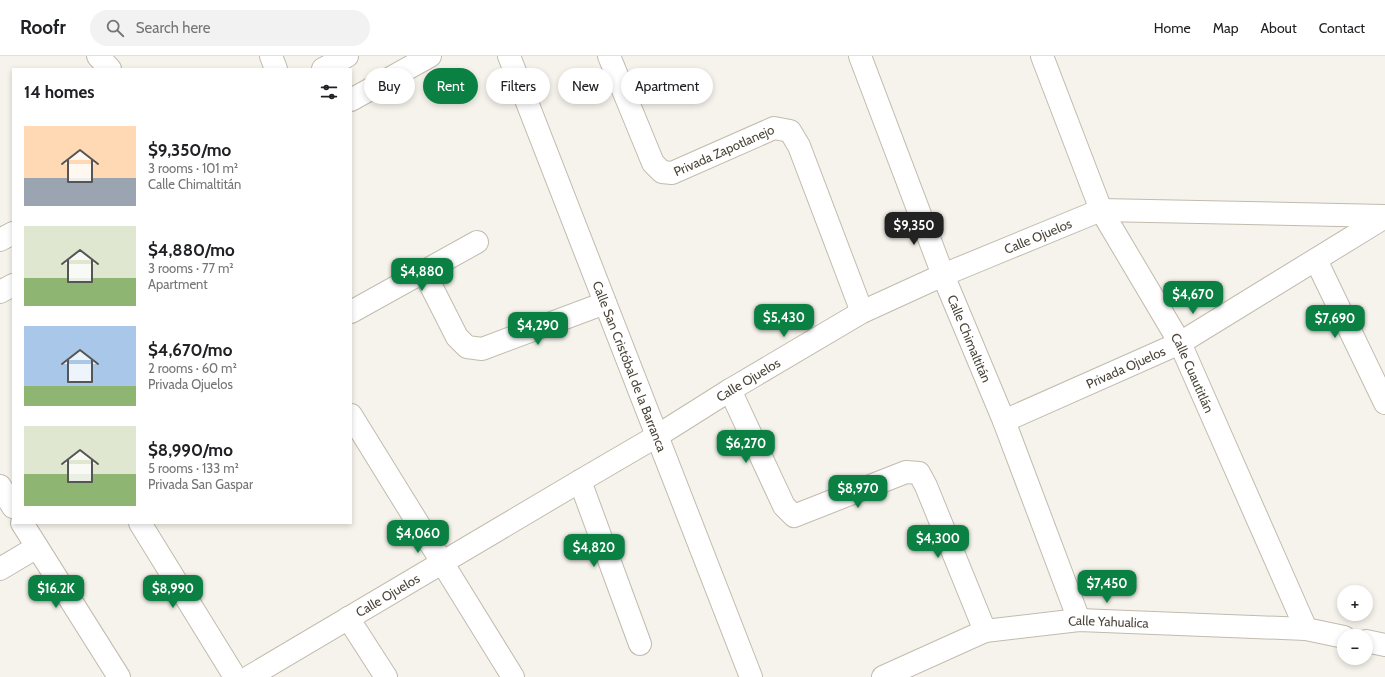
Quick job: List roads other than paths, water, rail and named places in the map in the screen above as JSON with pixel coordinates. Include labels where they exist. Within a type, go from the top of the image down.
[{"type":"street","points":[[98,56],[109,68]]},
{"type":"street","points":[[271,56],[276,68]]},
{"type":"street","points":[[325,68],[347,56]]},
{"type":"street","points":[[352,99],[430,56]]},
{"type":"street","name":"Calle San Cristóbal de la Barranca","points":[[509,56],[751,677]]},
{"type":"street","name":"Privada Zapotlanejo","points":[[609,56],[653,163],[662,172],[672,173],[774,128],[790,131],[799,146],[862,312]]},
{"type":"street","name":"Calle Chimaltitán","points":[[860,56],[943,275],[1004,421],[1080,620]]},
{"type":"street","name":"Calle Cuautitlán","points":[[1042,56],[1100,210],[1180,343],[1306,630]]},
{"type":"street","name":"Calle Ojuelos","points":[[249,677],[657,436],[730,390],[862,312],[943,275],[1100,210],[1385,216]]},
{"type":"street","name":"Privada Ojuelos","points":[[1004,421],[1180,343],[1385,216]]},
{"type":"street","points":[[0,240],[12,234]]},
{"type":"street","points":[[352,311],[477,242]]},
{"type":"street","points":[[1316,260],[1385,403]]},
{"type":"street","points":[[424,272],[457,337],[467,347],[482,349],[605,303]]},
{"type":"street","points":[[0,292],[12,286]]},
{"type":"street","points":[[730,390],[784,506],[794,516],[906,472],[919,473],[926,486],[985,631]]},
{"type":"street","points":[[352,416],[513,677]]},
{"type":"street","points":[[580,481],[640,644]]},
{"type":"street","points":[[0,486],[12,506]]},
{"type":"street","points":[[23,524],[119,677]]},
{"type":"street","points":[[141,524],[235,677]]},
{"type":"street","points":[[0,569],[37,547]]},
{"type":"street","points":[[348,618],[386,677]]},
{"type":"street","name":"Calle Yahualica","points":[[884,677],[985,631],[1080,620],[1306,630],[1337,636]]},
{"type":"street","points":[[1373,642],[1385,645]]}]
